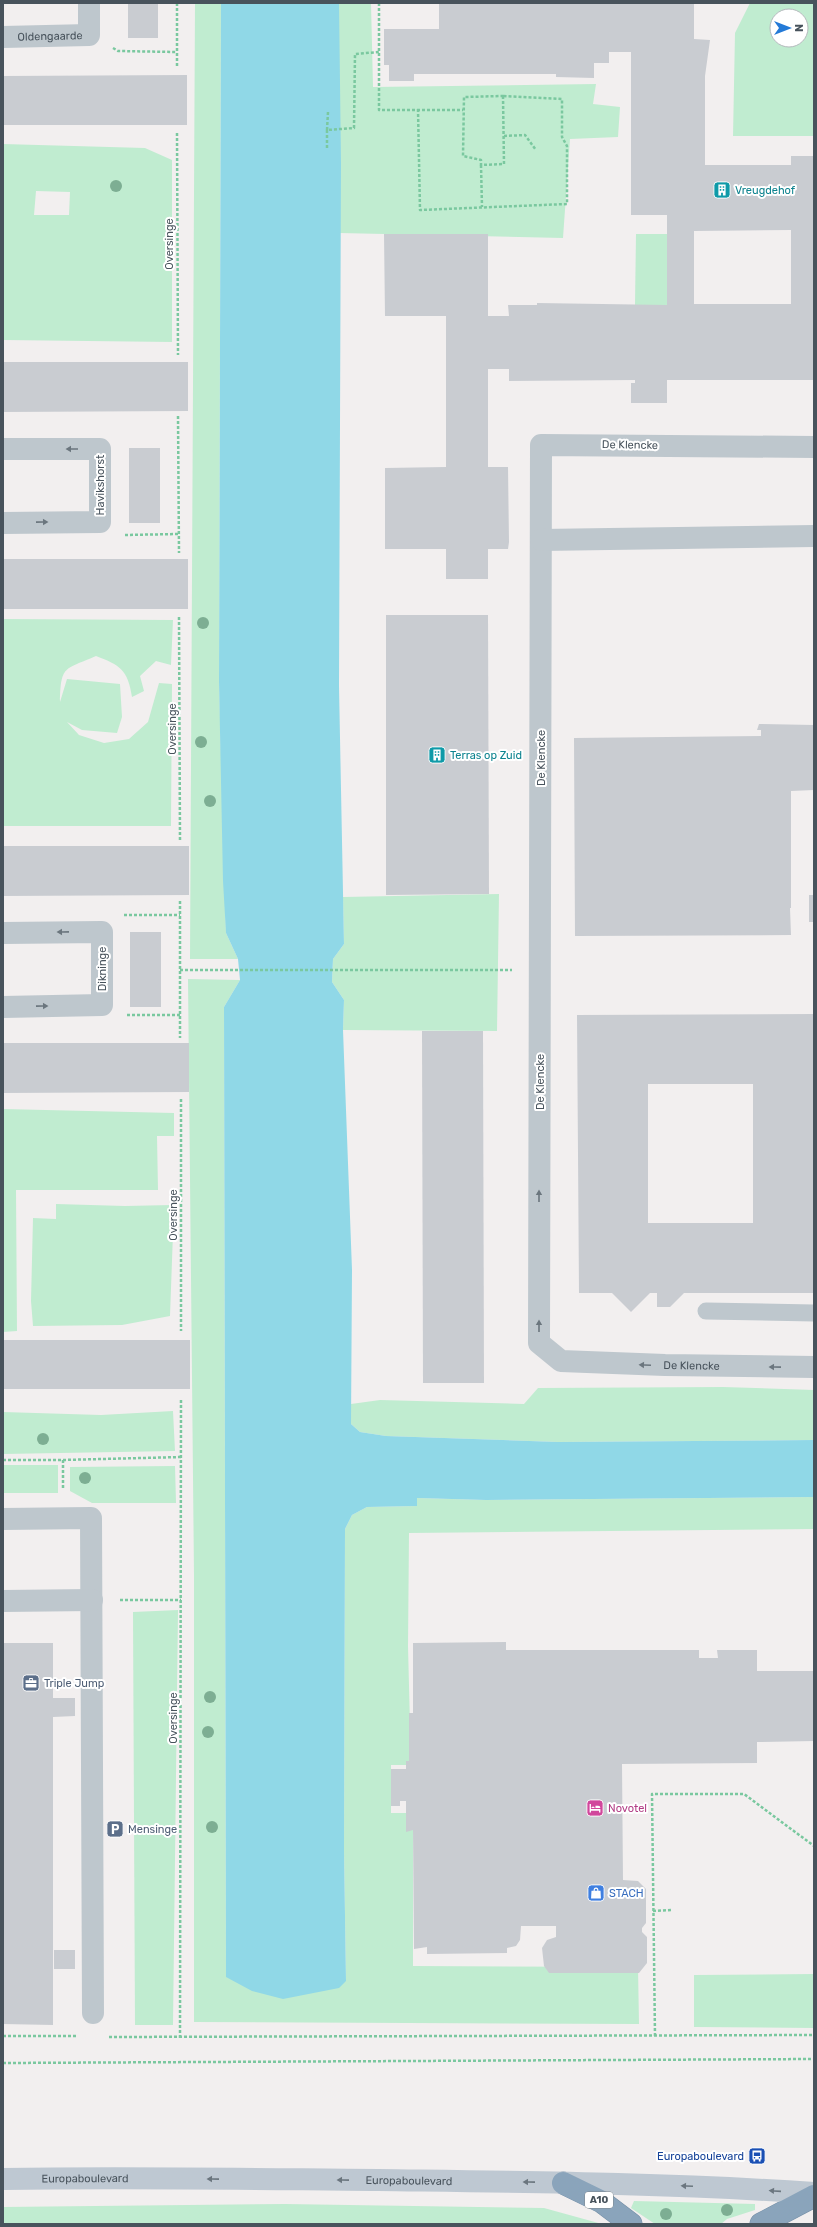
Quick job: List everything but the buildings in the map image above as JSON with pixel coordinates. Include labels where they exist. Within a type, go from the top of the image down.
[{"type":"highway","name":"A10","points":[[564,2183],[602,2202],[631,2224]]},
{"type":"highway","points":[[761,2224],[814,2196]]},
{"type":"main road","name":"Europaboulevard","points":[[3,2178],[89,2177],[564,2183],[726,2187],[814,2193]]},
{"type":"street","name":"Oldengaarde","points":[[3,37],[89,36],[89,3]]},
{"type":"street","name":"De Klencke","points":[[814,447],[541,445],[539,1343],[561,1361],[665,1365],[814,1367]]},
{"type":"street","name":"Havikshorst","points":[[3,449],[100,449],[100,522],[3,523]]},
{"type":"street","points":[[541,540],[814,536]]},
{"type":"street","name":"Dikninge","points":[[3,933],[102,932],[102,1005],[3,1007]]},
{"type":"street","points":[[3,1519],[90,1518],[92,1600],[93,2013]]},
{"type":"street","points":[[3,1601],[92,1600]]},
{"type":"lane","points":[[706,1311],[814,1313]]},
{"type":"path","points":[[177,3],[177,68]]},
{"type":"path","points":[[379,3],[379,110],[463,110]]},
{"type":"path","points":[[89,36],[118,51],[177,52]]},
{"type":"path","points":[[327,130],[354,128],[355,54],[379,52]]},
{"type":"path","points":[[418,109],[420,210],[567,204],[567,146],[562,137],[562,99],[503,96],[464,97],[463,156],[481,160],[482,207]]},
{"type":"path","points":[[481,166],[504,164],[503,96]]},
{"type":"path","points":[[327,149],[328,112]]},
{"type":"path","name":"Oversinge","points":[[177,133],[178,355]]},
{"type":"path","points":[[504,136],[525,135],[536,150]]},
{"type":"path","points":[[178,416],[179,553]]},
{"type":"path","points":[[100,522],[115,535],[178,534]]},
{"type":"path","name":"Oversinge","points":[[179,617],[180,841]]},
{"type":"path","points":[[180,901],[180,1038]]},
{"type":"path","points":[[102,932],[115,915],[180,915]]},
{"type":"path","points":[[180,970],[540,970]]},
{"type":"path","points":[[102,1005],[120,1015],[180,1015]]},
{"type":"path","name":"Oversinge","points":[[181,1099],[181,1331]]},
{"type":"path","name":"Oversinge","points":[[180,2038],[181,1398]]},
{"type":"path","points":[[3,1460],[182,1457]]},
{"type":"path","points":[[62,1460],[64,1518]]},
{"type":"path","points":[[92,1600],[181,1600]]},
{"type":"path","points":[[654,2036],[652,1794],[744,1794],[814,1846]]},
{"type":"path","points":[[654,1910],[671,1910]]},
{"type":"path","points":[[102,2036],[180,2038],[814,2035]]},
{"type":"path","points":[[3,2036],[79,2036]]},
{"type":"path","points":[[3,2063],[814,2059]]},
{"type":"green space","points":[[195,3],[221,3],[219,682],[226,933],[238,959],[190,959]]},
{"type":"green space","points":[[339,3],[371,3],[373,87],[596,84],[593,104],[620,107],[618,137],[570,139],[563,238],[339,233]]},
{"type":"green space","points":[[750,3],[814,3],[814,136],[733,136],[735,33]]},
{"type":"green space","points":[[3,144],[145,148],[172,160],[172,342],[3,340]],"holes":[[[36,191],[70,192],[69,215],[34,215]]]},
{"type":"green space","points":[[636,234],[667,234],[667,305],[635,305]]},
{"type":"green space","points":[[3,619],[173,620],[171,665],[156,661],[140,676],[144,691],[132,697],[128,680],[122,670],[111,662],[96,656],[66,670],[63,675],[60,702],[67,679],[120,684],[122,717],[117,733],[82,730],[67,722],[79,735],[104,743],[129,739],[148,722],[159,683],[172,684],[171,826],[3,826]]},
{"type":"green space","points":[[499,894],[497,1031],[343,1030],[344,1000],[332,982],[333,959],[344,944],[343,897]]},
{"type":"green space","points":[[188,979],[240,980],[224,1007],[226,1977],[346,1981],[344,1850],[345,1529],[352,1515],[367,1507],[417,1506],[417,1498],[486,1500],[814,1497],[814,1529],[409,1533],[408,1646],[411,1765],[391,1765],[391,1813],[413,1813],[413,1966],[638,1967],[639,2024],[194,2022],[194,1576]]},
{"type":"green space","points":[[3,1109],[174,1113],[174,1136],[157,1136],[158,1190],[16,1190],[17,1331],[3,1332]]},
{"type":"green space","points":[[56,1204],[125,1206],[172,1205],[173,1233],[170,1316],[122,1325],[33,1326],[31,1301],[33,1218],[56,1219]]},
{"type":"green space","points":[[723,1387],[814,1390],[814,1440],[558,1442],[386,1436],[360,1432],[351,1424],[351,1404],[380,1400],[524,1404],[538,1388]]},
{"type":"green space","points":[[173,1411],[175,1451],[3,1454],[3,1412],[101,1415]]},
{"type":"green space","points":[[3,1465],[58,1465],[58,1493],[3,1493]]},
{"type":"green space","points":[[175,1466],[176,1503],[92,1503],[70,1491],[70,1467]]},
{"type":"green space","points":[[178,1610],[173,2025],[135,2025],[133,1612]]},
{"type":"green space","points":[[814,1974],[814,2028],[694,2027],[694,1975]]},
{"type":"green space","points":[[634,2201],[755,2204],[755,2210],[727,2219],[721,2224],[655,2224],[631,2208]]},
{"type":"green space","points":[[285,2204],[544,2208],[602,2224],[3,2224],[3,2207]]},
{"type":"water","points":[[221,3],[339,3],[341,164],[339,686],[344,944],[333,959],[332,982],[344,1000],[343,1030],[352,1270],[351,1424],[360,1432],[386,1436],[558,1442],[814,1440],[814,1497],[486,1500],[417,1498],[417,1506],[367,1507],[352,1515],[345,1529],[344,1850],[346,1981],[339,1988],[283,1999],[252,1991],[226,1977],[224,1007],[240,980],[238,959],[226,933],[223,881],[219,682]]},
{"type":"place","name":"Vreugdehof","points":[[722,190]]},
{"type":"place","name":"Terras op Zuid","points":[[437,755]]},
{"type":"place","name":"Triple Jump","points":[[31,1683]]},
{"type":"place","name":"Novotel","points":[[595,1808]]},
{"type":"place","name":"Mensinge","points":[[115,1829]]},
{"type":"place","name":"STACH","points":[[596,1893]]},
{"type":"place","name":"Europaboulevard","points":[[757,2156]]}]
